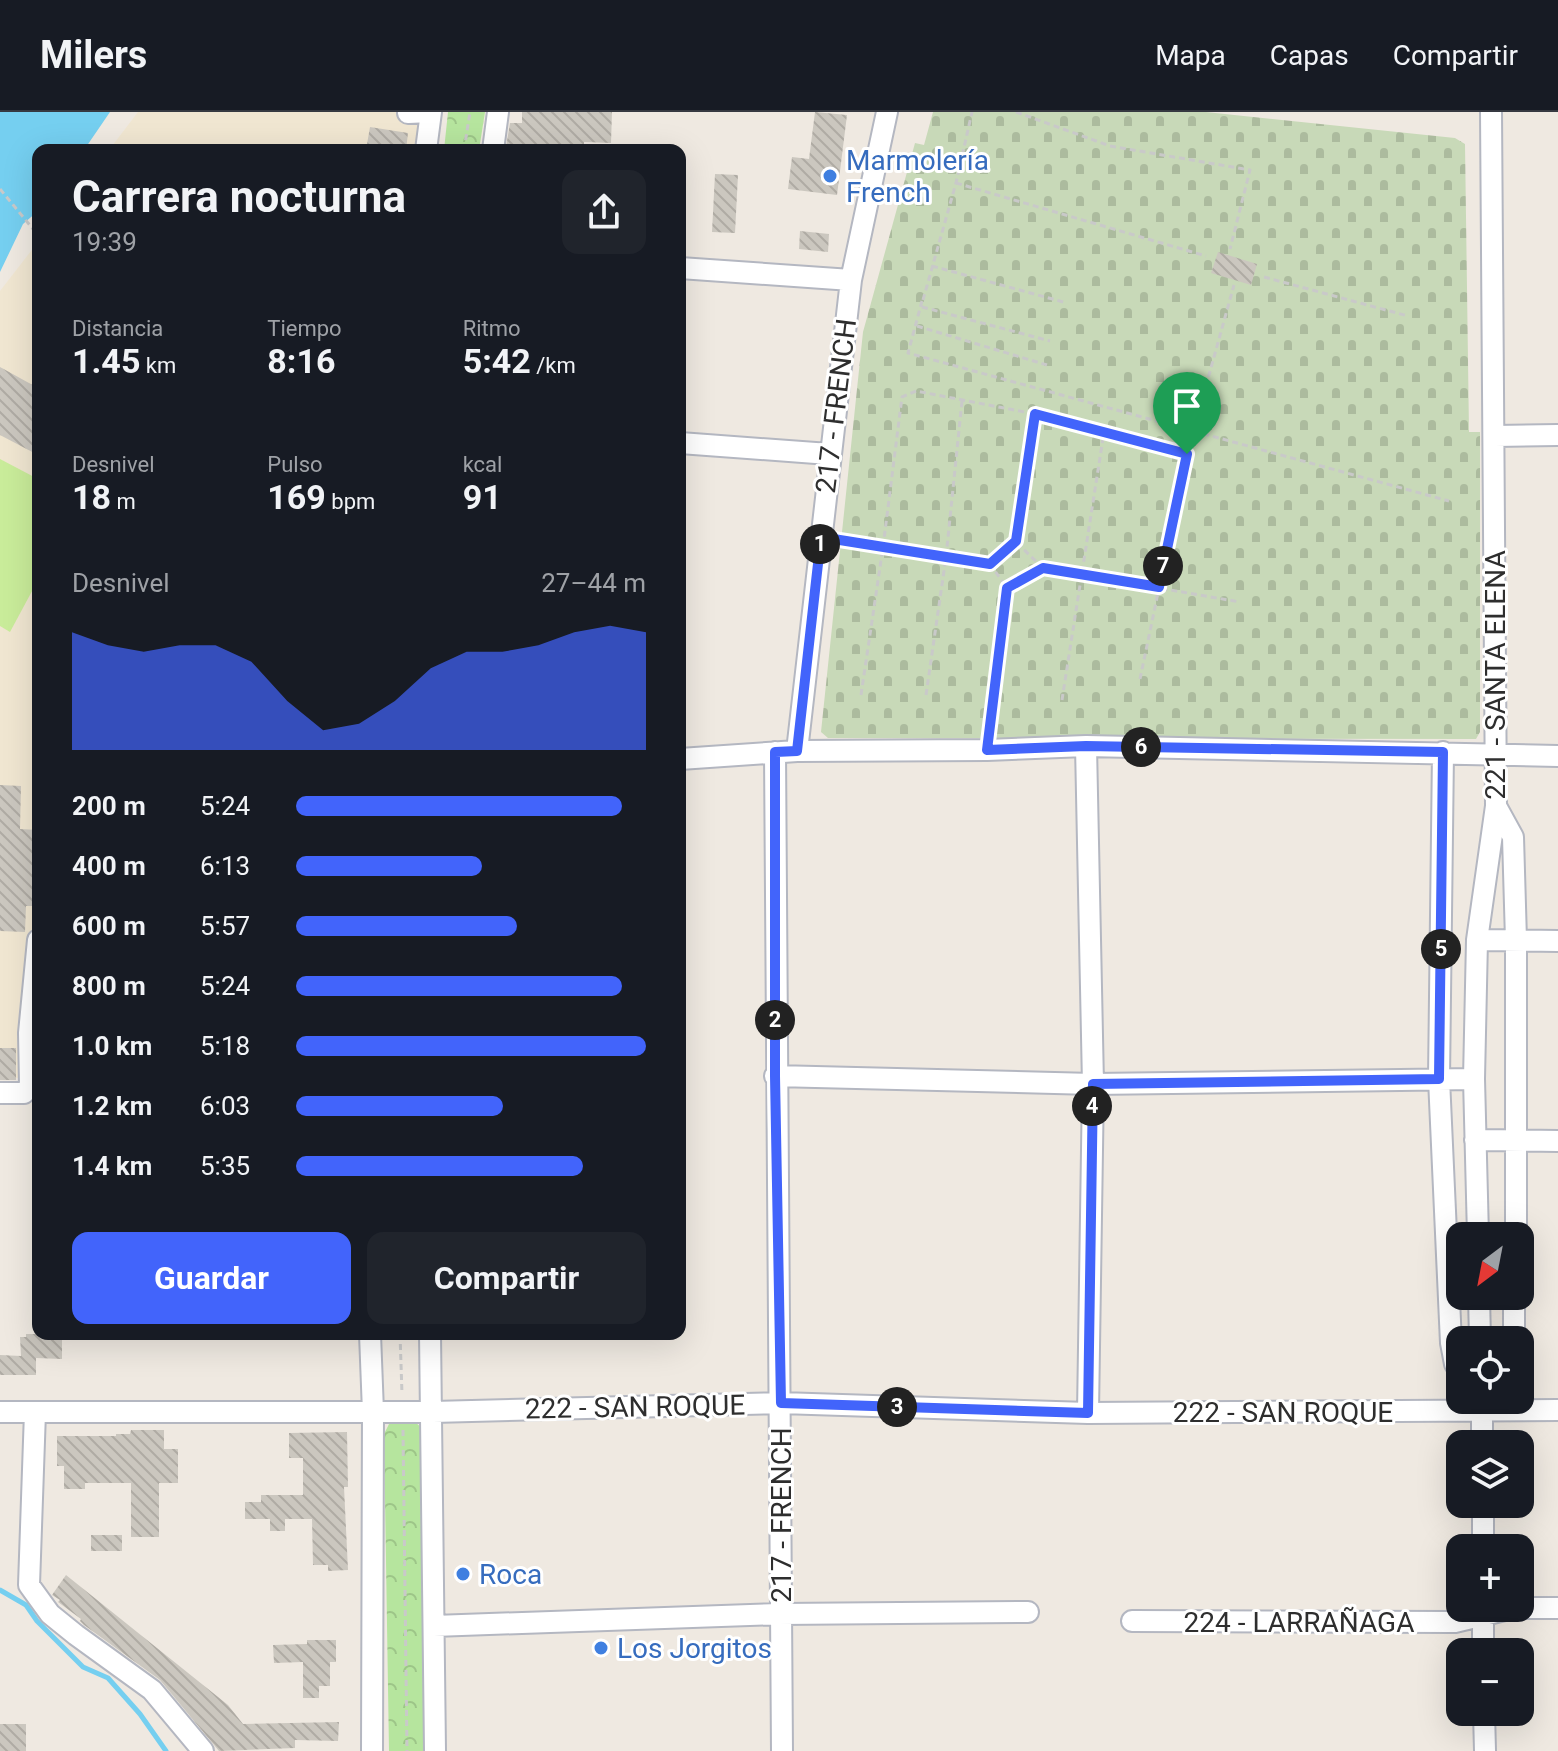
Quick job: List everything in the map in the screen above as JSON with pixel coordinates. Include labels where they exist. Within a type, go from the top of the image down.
[{"type":"street","points":[[408,113],[430,112],[427,144]]},
{"type":"street","points":[[494,144],[498,112]]},
{"type":"street","name":"217 - FRENCH","points":[[797,751],[851,280],[887,112]]},
{"type":"street","name":"221 - SANTA ELENA","points":[[1478,1222],[1474,1079],[1477,940],[1496,806],[1491,112]]},
{"type":"street","points":[[686,268],[851,280]]},
{"type":"street","points":[[1495,436],[1558,435]]},
{"type":"street","points":[[686,443],[829,454]]},
{"type":"street","points":[[686,759],[797,751],[1086,746],[1558,756]]},
{"type":"street","points":[[1086,746],[1093,1084],[1088,1413]]},
{"type":"street","name":"217 - FRENCH","points":[[775,752],[782,1751]]},
{"type":"street","points":[[1443,752],[1439,1079],[1450,1326]]},
{"type":"street","points":[[1496,806],[1513,837],[1518,1140],[1516,1222]]},
{"type":"street","points":[[1477,940],[1558,941]]},
{"type":"street","points":[[0,1093],[24,1093],[30,1086],[32,1002]]},
{"type":"street","points":[[775,1076],[1093,1084],[1474,1079]]},
{"type":"street","points":[[1475,1140],[1558,1141]]},
{"type":"street","points":[[370,1340],[373,1412],[372,1751]]},
{"type":"street","points":[[430,1340],[435,1751]]},
{"type":"street","name":"222 - SAN ROQUE","points":[[0,1412],[433,1412],[781,1403],[1088,1413],[1446,1404]]},
{"type":"street","name":"222 - SAN ROQUE","points":[[1534,1408],[1558,1410]]},
{"type":"street","points":[[35,1412],[29,1585],[50,1614],[152,1690],[203,1751]]},
{"type":"street","points":[[1534,1608],[1558,1608]]},
{"type":"street","points":[[434,1626],[780,1614],[1028,1612]]},
{"type":"street","name":"224 - LARRAÑAGA","points":[[1132,1621],[1446,1622]]},
{"type":"street","points":[[1484,1726],[1485,1751]]},
{"type":"path","points":[[465,144],[470,112]]},
{"type":"path","points":[[972,112],[956,183],[908,353],[1449,501]]},
{"type":"path","points":[[1016,112],[1110,146],[1250,170],[1230,249]]},
{"type":"path","points":[[956,183],[1206,256]]},
{"type":"path","points":[[0,189],[32,228]]},
{"type":"path","points":[[932,266],[1067,303]]},
{"type":"path","points":[[1264,277],[1408,316]]},
{"type":"path","points":[[1140,679],[1187,454],[1234,285]]},
{"type":"path","points":[[922,301],[921,306],[1050,341]]},
{"type":"path","points":[[916,325],[1047,365]]},
{"type":"path","points":[[861,695],[902,397],[916,391],[1035,414],[1187,454]]},
{"type":"path","points":[[926,695],[946,557],[962,401]]},
{"type":"path","points":[[990,564],[1016,541],[1035,414]]},
{"type":"path","points":[[1062,700],[1104,432]]},
{"type":"path","points":[[821,537],[990,564],[1007,588],[987,750]]},
{"type":"path","points":[[1016,541],[1043,568],[1240,602]]},
{"type":"path","points":[[1007,588],[1043,568]]},
{"type":"path","points":[[400,1340],[407,1751]]},
{"type":"shaded area","points":[[138,112],[427,112],[422,144],[114,144]]},
{"type":"shaded area","points":[[32,250],[32,1078],[0,1078],[0,291]]},
{"type":"green space","points":[[448,112],[485,112],[480,144],[445,144]]},
{"type":"green space","points":[[933,112],[1206,112],[1455,138],[1465,144],[1469,432],[1480,432],[1480,732],[1476,739],[828,738],[821,732],[863,332],[915,143],[924,145]]},
{"type":"green space","points":[[0,459],[32,476],[32,591],[10,632],[0,626]]},
{"type":"green space","points":[[415,1422],[423,1429],[429,1751],[389,1751],[384,1434],[389,1424]]},
{"type":"water","points":[[0,112],[110,112],[88,144],[32,144],[32,216],[23,224],[0,272]]},
{"type":"building","points":[[522,112],[612,112],[611,143],[506,144],[510,123],[522,123]]},
{"type":"building","points":[[815,112],[847,115],[837,195],[788,189],[792,157],[809,159]]},
{"type":"building","points":[[370,127],[408,133],[407,144],[367,144]]},
{"type":"building","points":[[715,174],[738,175],[735,233],[712,232]]},
{"type":"building","points":[[800,231],[829,234],[828,252],[799,249]]},
{"type":"building","points":[[1218,252],[1257,264],[1251,285],[1211,273]]},
{"type":"building","points":[[0,367],[32,385],[32,452],[0,435]]},
{"type":"building","points":[[0,785],[21,786],[20,829],[32,830],[32,906],[26,906],[25,932],[0,931]]},
{"type":"building","points":[[0,1048],[16,1048],[16,1080],[0,1080]]},
{"type":"building","points":[[26,1334],[32,1334],[32,1340],[62,1340],[62,1359],[36,1358],[36,1375],[0,1375],[0,1355],[21,1356],[20,1337],[26,1337]]},
{"type":"building","points":[[131,1430],[164,1430],[164,1449],[178,1449],[178,1483],[159,1483],[159,1537],[131,1537],[131,1483],[85,1483],[85,1489],[64,1489],[64,1466],[57,1466],[57,1436],[116,1436],[130,1434]]},
{"type":"building","points":[[347,1432],[348,1487],[344,1487],[348,1570],[328,1571],[328,1565],[313,1565],[312,1519],[285,1519],[285,1531],[270,1531],[270,1519],[245,1519],[245,1502],[261,1502],[261,1495],[303,1495],[303,1458],[289,1458],[289,1433]]},
{"type":"building","points":[[91,1535],[122,1535],[122,1551],[91,1551]]},
{"type":"building","points":[[66,1575],[228,1705],[243,1724],[339,1722],[338,1741],[295,1740],[295,1748],[219,1751],[160,1680],[84,1625],[81,1619],[58,1602],[60,1600],[52,1595]]},
{"type":"building","points":[[307,1640],[336,1640],[336,1662],[330,1662],[330,1686],[319,1686],[319,1698],[303,1698],[303,1662],[274,1663],[273,1645],[307,1644]]},
{"type":"building","points":[[0,1724],[26,1724],[26,1751],[0,1751]]},
{"type":"waterway","points":[[0,1590],[26,1605],[37,1621],[83,1667],[108,1678],[140,1714],[166,1751]]},
{"type":"place","name":"Marmolería French","points":[[830,176]]},
{"type":"place","name":"Roca","points":[[463,1574]]},
{"type":"place","name":"Los Jorgitos","points":[[601,1648]]},
{"type":"route","points":[[1035,414],[1187,454],[1159,587],[1043,568],[1007,588],[987,750],[1086,746],[1443,752],[1439,1079],[1093,1084],[1088,1413],[781,1403],[775,1076],[775,752],[797,751],[821,537],[990,564],[1016,541],[1035,414]]}]
